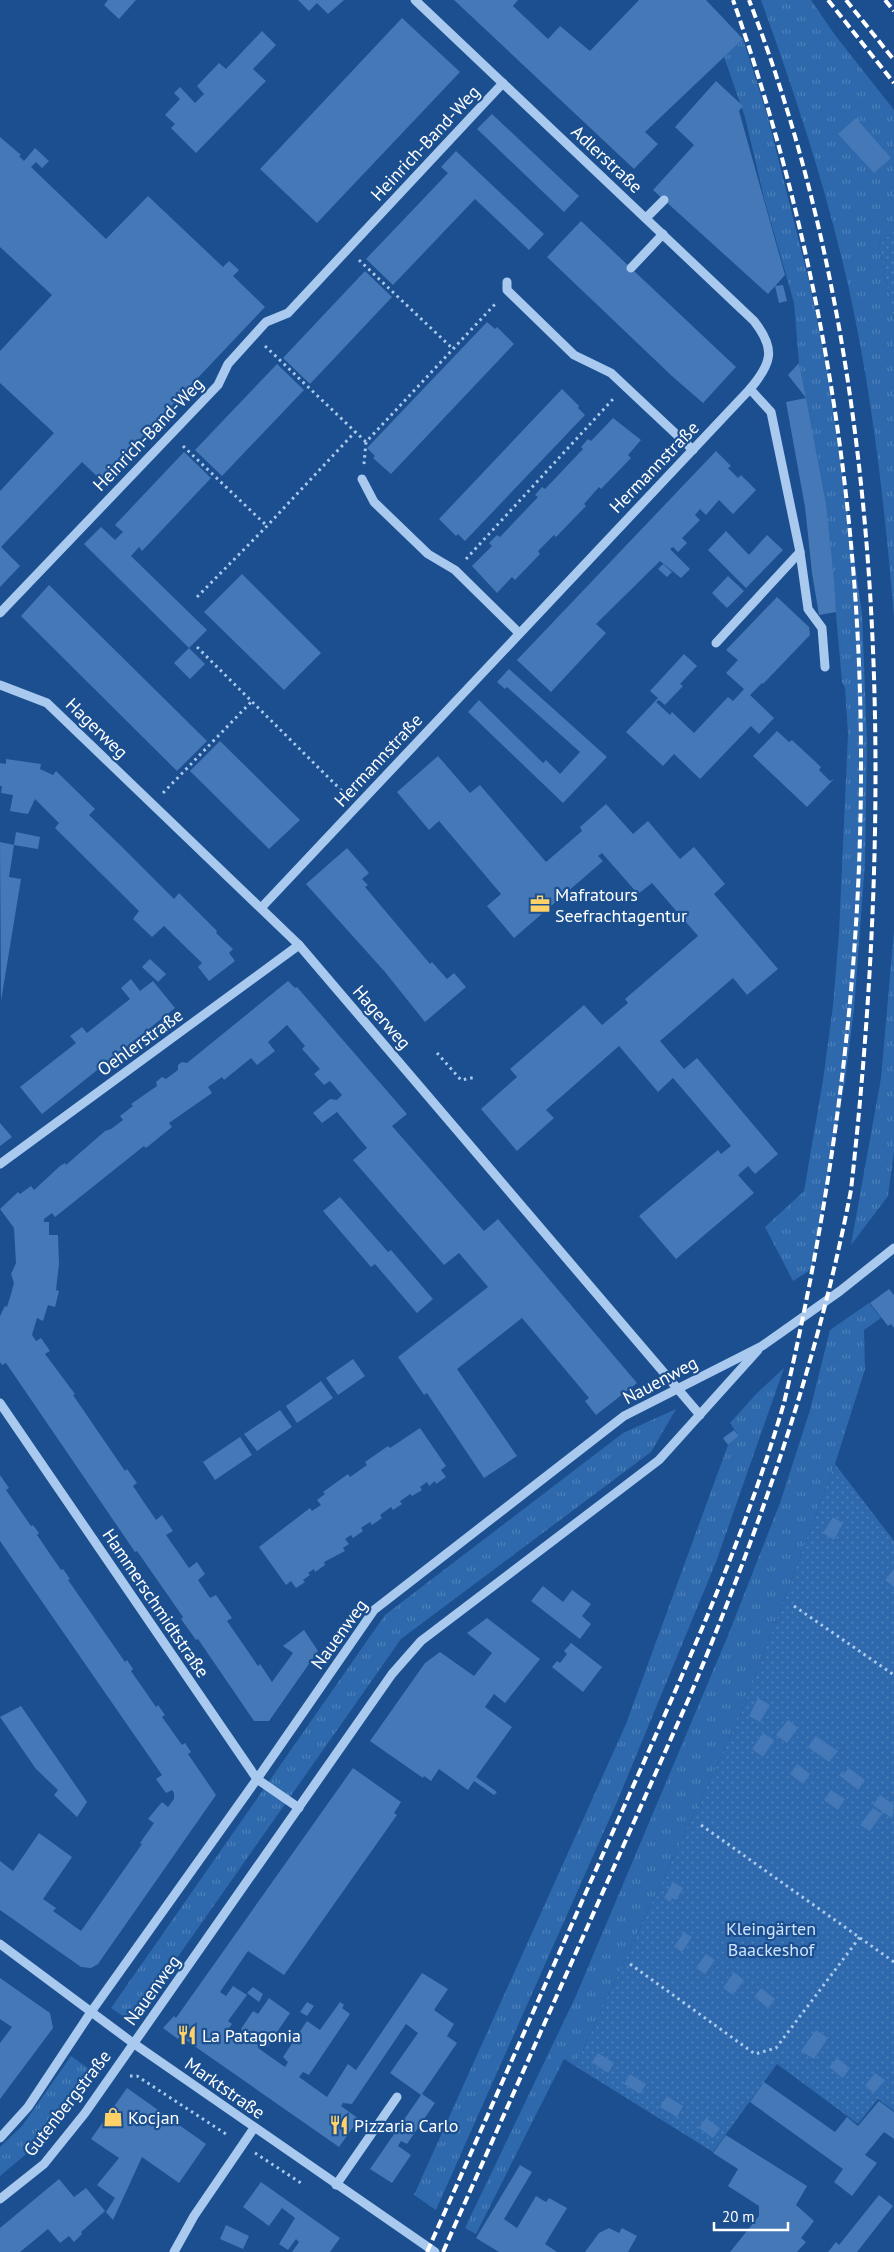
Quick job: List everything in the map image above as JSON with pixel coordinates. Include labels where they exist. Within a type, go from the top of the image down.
[{"type":"street","name":"Adlerstraße","points":[[415,0],[754,321],[763,332],[769,347]]},
{"type":"street","name":"Heinrich-Band-Weg","points":[[0,613],[218,385],[228,364],[266,322],[288,313],[503,83]]},
{"type":"street","points":[[646,218],[664,200]]},
{"type":"street","points":[[631,268],[662,234]]},
{"type":"street","points":[[507,286],[574,355],[611,373],[693,450]]},
{"type":"street","name":"Hermannstraße","points":[[261,908],[762,376],[769,362],[769,347]]},
{"type":"street","points":[[750,389],[771,412],[800,552],[808,609],[822,628],[826,667]]},
{"type":"street","points":[[362,479],[374,502],[428,554],[455,570],[519,633]]},
{"type":"street","points":[[716,643],[800,552]]},
{"type":"street","name":"Hagerweg","points":[[0,685],[47,703],[299,945],[700,1415]]},
{"type":"street","name":"Oehlerstraße","points":[[0,1164],[299,945]]},
{"type":"street","name":"Nauenweg","points":[[91,2012],[257,1779],[374,1610],[624,1416],[762,1346],[840,1291],[894,1248]]},
{"type":"street","name":"Nauenweg","points":[[133,2043],[392,1674],[422,1641],[659,1460],[762,1346]]},
{"type":"street","name":"Hammerschmidtstraße","points":[[0,1403],[257,1779],[299,1808]]},
{"type":"street","name":"Marktstraße","points":[[0,1944],[133,2043],[435,2252]]},
{"type":"street","name":"Gutenbergstraße","points":[[0,2138],[28,2108],[91,2012]]},
{"type":"street","name":"Gutenbergstraße","points":[[0,2199],[44,2164],[85,2113],[133,2043]]},
{"type":"street","points":[[336,2184],[397,2097]]},
{"type":"street","points":[[174,2252],[194,2216],[254,2128]]},
{"type":"path","points":[[348,250],[454,349]]},
{"type":"path","points":[[362,479],[366,442],[454,349],[507,286]]},
{"type":"path","points":[[254,336],[366,442]]},
{"type":"path","points":[[455,570],[626,386]]},
{"type":"path","points":[[197,597],[355,432]]},
{"type":"path","points":[[170,434],[267,526]]},
{"type":"path","points":[[197,647],[358,806]]},
{"type":"path","points":[[153,805],[252,701]]},
{"type":"path","points":[[437,1053],[461,1080],[476,1077]]},
{"type":"path","points":[[794,1606],[894,1675]]},
{"type":"path","points":[[701,1824],[894,1962]]},
{"type":"path","points":[[630,1964],[755,2054],[776,2048],[860,1937]]},
{"type":"path","points":[[128,2076],[137,2076],[309,2188]]},
{"type":"green space","points":[[761,0],[811,0],[835,35],[894,110],[894,231],[879,245],[894,319],[894,617],[887,536],[872,414],[850,294],[832,219],[810,146],[787,72]]},
{"type":"green space","points":[[743,39],[767,114],[809,281],[828,371],[862,614],[867,742],[865,862],[854,1009],[845,1081],[812,1269],[793,1281],[765,1227],[804,1191],[823,1080],[833,1006],[839,933],[848,734],[826,503],[799,363],[794,303],[764,198],[745,117],[724,57]]},
{"type":"green space","points":[[894,231],[894,319],[879,245]]},
{"type":"green space","points":[[894,931],[894,1151],[888,1196],[851,1245],[881,1078]]},
{"type":"green space","points":[[869,1303],[881,1318],[864,1330],[865,1369],[835,1464],[741,1714],[575,2066],[564,2059],[476,2234],[465,2228],[575,1998],[729,1633],[780,1503],[810,1410],[830,1330]]},
{"type":"green space","points":[[784,1368],[716,1562],[617,1802],[436,2210],[414,2195],[626,1724],[728,1445],[739,1436],[730,1423],[756,1394]]},
{"type":"green space","points":[[676,1409],[651,1452],[401,1639],[132,2022],[111,2008],[385,1615],[623,1433]]},
{"type":"green space","name":"Kleingärten Baackeshof","points":[[835,1464],[894,1541],[894,2111],[878,2099],[858,2124],[777,2064],[713,2152],[575,2066],[741,1714]]},
{"type":"green space","points":[[71,2056],[89,2069],[37,2145],[0,2176],[0,2147],[22,2126]]},
{"type":"building","points":[[108,0],[136,0],[119,19],[104,5]]},
{"type":"building","points":[[298,0],[344,0],[328,14],[317,3],[309,11]]},
{"type":"building","points":[[454,0],[518,0],[513,6],[548,39],[560,26],[590,51],[639,0],[706,0],[743,39],[645,132],[658,144],[634,169]]},
{"type":"building","points":[[402,18],[460,72],[317,223],[260,169]]},
{"type":"building","points":[[262,31],[276,45],[253,69],[266,81],[196,153],[171,128],[175,124],[165,115],[180,99],[174,93],[180,87],[195,103],[204,94],[197,86],[219,63],[226,69]]},
{"type":"building","points":[[716,81],[743,106],[739,111],[785,275],[768,294],[653,190],[694,145],[675,127]]},
{"type":"building","points":[[492,114],[579,196],[564,212],[477,129]]},
{"type":"building","points":[[856,118],[891,158],[874,173],[838,134]]},
{"type":"building","points":[[0,137],[21,155],[19,156],[24,161],[35,148],[49,161],[42,168],[36,162],[31,167],[106,239],[148,196],[223,267],[229,261],[239,270],[233,276],[265,307],[101,480],[82,462],[1,547],[20,566],[0,587],[0,491],[54,433],[0,383],[0,351],[52,295],[0,247]]},
{"type":"building","points":[[456,151],[544,234],[529,250],[475,199],[393,285],[366,259],[448,173],[441,167]]},
{"type":"building","points":[[581,221],[736,367],[703,403],[673,377],[547,257]]},
{"type":"building","points":[[365,271],[392,297],[310,384],[283,358]]},
{"type":"building","points":[[783,285],[787,301],[779,303],[775,286]]},
{"type":"building","points":[[487,322],[495,329],[497,327],[514,344],[391,474],[373,458],[375,456],[367,448]]},
{"type":"building","points":[[799,363],[806,398],[788,375]]},
{"type":"building","points":[[277,364],[304,390],[222,476],[195,450]]},
{"type":"building","points":[[562,389],[585,415],[465,541],[458,534],[456,536],[439,519]]},
{"type":"building","points":[[806,398],[826,503],[836,612],[819,615],[812,573],[805,507],[786,402]]},
{"type":"building","points":[[613,418],[641,440],[628,455],[631,458],[601,489],[599,487],[584,504],[586,506],[556,537],[554,535],[538,551],[540,554],[515,580],[512,577],[497,593],[472,566],[492,546],[489,543],[497,535],[500,537],[538,497],[535,495],[542,487],[545,489],[583,449],[581,447],[588,439],[591,441]]},
{"type":"building","points":[[716,451],[731,466],[728,468],[738,478],[741,475],[756,490],[733,514],[719,500],[706,515],[700,509],[695,515],[700,520],[682,538],[687,543],[678,552],[673,547],[670,549],[690,569],[681,578],[660,561],[596,624],[606,633],[551,692],[517,660]]},
{"type":"building","points":[[184,452],[211,478],[142,551],[139,547],[131,556],[207,630],[189,648],[84,544],[101,527],[115,540],[123,532],[115,525]]},
{"type":"building","points":[[726,531],[749,555],[767,535],[783,550],[746,588],[708,550]]},
{"type":"building","points":[[663,564],[672,572],[667,577],[658,569]]},
{"type":"building","points":[[242,574],[321,653],[284,690],[204,612]]},
{"type":"building","points":[[728,576],[744,591],[727,608],[712,593]]},
{"type":"building","points":[[49,585],[207,741],[177,771],[21,616]]},
{"type":"building","points":[[777,597],[809,627],[810,635],[750,695],[774,718],[759,734],[751,726],[700,779],[674,754],[663,766],[626,732],[658,698],[650,691],[684,654],[697,666],[680,684],[683,686],[665,705],[659,700],[656,702],[670,715],[672,712],[694,733],[728,697],[733,701],[744,689],[726,673],[738,660],[726,650]]},
{"type":"building","points":[[189,648],[205,664],[190,679],[174,663]]},
{"type":"building","points":[[509,669],[607,757],[563,803],[468,712],[479,700],[543,763],[546,760],[560,774],[580,752],[507,687],[505,689],[497,682]]},
{"type":"building","points":[[777,731],[789,742],[792,740],[821,767],[819,770],[830,781],[834,779],[807,807],[753,756]]},
{"type":"building","points":[[220,741],[300,820],[269,849],[190,771]]},
{"type":"building","points":[[438,756],[470,793],[480,785],[546,862],[582,831],[580,827],[606,804],[633,834],[648,821],[680,859],[694,847],[725,884],[714,894],[778,969],[747,995],[733,978],[660,1041],[684,1069],[697,1058],[778,1154],[755,1174],[748,1166],[738,1175],[754,1193],[676,1259],[639,1216],[718,1150],[721,1154],[731,1146],[673,1078],[658,1092],[619,1046],[546,1110],[554,1118],[517,1151],[481,1109],[517,1077],[510,1069],[584,1005],[602,1025],[628,1003],[625,999],[698,936],[652,883],[638,894],[602,853],[598,856],[603,861],[514,938],[487,906],[501,894],[439,821],[429,830],[397,792]]},
{"type":"building","points":[[6,759],[41,764],[40,769],[53,775],[56,771],[95,809],[89,815],[174,899],[179,893],[217,931],[216,933],[233,949],[229,953],[235,961],[209,981],[198,967],[202,963],[164,926],[152,937],[133,919],[139,911],[55,828],[59,823],[35,799],[28,814],[10,811],[13,795],[1,793],[2,786],[0,786],[0,763],[6,764]]},
{"type":"building","points":[[16,832],[40,837],[38,849],[14,845]]},
{"type":"building","points":[[0,842],[14,845],[9,877],[21,879],[1,1001]]},
{"type":"building","points":[[347,848],[369,873],[362,879],[368,885],[365,887],[430,964],[432,962],[447,979],[454,973],[466,987],[425,1022],[385,972],[306,884]]},
{"type":"building","points":[[150,959],[166,974],[158,982],[142,967]]},
{"type":"building","points":[[131,979],[140,991],[153,981],[175,1008],[42,1114],[20,1087],[76,1043],[70,1036],[82,1027],[87,1033],[130,999],[121,988]]},
{"type":"building","points":[[288,981],[295,988],[297,987],[407,1114],[392,1126],[484,1231],[498,1219],[637,1383],[596,1415],[585,1401],[589,1398],[522,1318],[457,1369],[517,1456],[484,1478],[427,1393],[424,1395],[398,1357],[488,1287],[459,1253],[444,1265],[353,1160],[367,1148],[337,1112],[322,1123],[313,1113],[330,1099],[337,1100],[342,1095],[330,1081],[324,1085],[314,1074],[320,1069],[302,1049],[305,1046],[287,1025],[268,1042],[275,1051],[257,1065],[251,1058],[224,1080],[222,1077],[208,1087],[212,1093],[169,1123],[172,1127],[146,1148],[144,1146],[55,1217],[52,1213],[44,1219],[44,1222],[49,1222],[49,1235],[58,1235],[59,1264],[56,1290],[59,1291],[55,1307],[48,1305],[43,1321],[37,1318],[32,1335],[36,1341],[41,1338],[50,1351],[45,1354],[75,1394],[73,1395],[125,1471],[127,1469],[137,1483],[133,1486],[156,1520],[162,1515],[173,1531],[166,1535],[189,1568],[197,1562],[205,1574],[198,1580],[210,1598],[216,1595],[232,1618],[227,1621],[258,1666],[260,1664],[272,1682],[293,1653],[283,1646],[304,1630],[318,1651],[269,1721],[254,1721],[198,1639],[196,1640],[181,1619],[183,1617],[137,1551],[135,1552],[6,1363],[2,1365],[0,1362],[0,1316],[5,1306],[7,1307],[11,1294],[14,1283],[11,1274],[16,1263],[14,1228],[0,1209],[18,1192],[20,1194],[31,1186],[34,1190],[60,1166],[65,1163],[66,1165],[105,1131],[123,1120],[120,1116],[133,1106],[131,1104],[157,1086],[156,1082],[162,1077],[166,1079],[178,1070],[178,1065],[182,1062],[187,1063]]},
{"type":"building","points":[[0,1123],[12,1137],[0,1146]]},
{"type":"building","points":[[340,1197],[388,1252],[391,1250],[433,1299],[417,1313],[375,1264],[371,1267],[323,1211]]},
{"type":"building","points":[[889,1289],[894,1295],[894,1328],[891,1324],[888,1326],[870,1303]]},
{"type":"building","points":[[353,1359],[365,1376],[338,1395],[326,1378]]},
{"type":"building","points":[[321,1381],[333,1398],[297,1423],[286,1406]]},
{"type":"building","points":[[280,1410],[292,1427],[257,1451],[244,1434]]},
{"type":"building","points":[[420,1428],[446,1466],[441,1470],[446,1477],[436,1484],[435,1481],[429,1486],[427,1482],[420,1487],[422,1490],[412,1496],[410,1494],[400,1501],[402,1504],[393,1510],[391,1507],[380,1515],[382,1518],[372,1525],[370,1522],[361,1528],[363,1531],[353,1538],[351,1535],[345,1539],[349,1544],[343,1548],[345,1551],[324,1562],[325,1565],[315,1572],[314,1569],[308,1573],[310,1575],[303,1580],[305,1582],[296,1588],[291,1581],[286,1585],[259,1547],[310,1508],[312,1511],[321,1505],[317,1500],[325,1494],[323,1492],[348,1474],[350,1477],[367,1465],[365,1462],[388,1446],[390,1448]]},
{"type":"building","points":[[734,1430],[739,1436],[728,1445],[723,1438]]},
{"type":"building","points":[[240,1437],[252,1455],[215,1480],[203,1462]]},
{"type":"building","points":[[0,1475],[9,1488],[6,1490],[31,1526],[33,1525],[39,1533],[37,1535],[61,1570],[63,1569],[70,1579],[68,1580],[125,1662],[127,1660],[133,1669],[131,1671],[156,1707],[158,1705],[165,1715],[162,1717],[182,1745],[185,1743],[191,1752],[188,1754],[216,1795],[98,1964],[91,1968],[81,1967],[0,1910],[0,1861],[13,1871],[39,1833],[72,1857],[43,1899],[56,1908],[53,1911],[81,1931],[142,1844],[140,1843],[154,1823],[148,1819],[162,1802],[168,1807],[174,1799],[174,1793],[172,1790],[166,1793],[156,1779],[162,1775],[0,1541]]},
{"type":"building","points":[[833,1517],[843,1523],[834,1540],[823,1533]]},
{"type":"building","points":[[894,1569],[894,1587],[885,1580]]},
{"type":"building","points":[[543,1586],[563,1602],[572,1590],[591,1604],[582,1616],[591,1624],[580,1639],[531,1601]]},
{"type":"building","points":[[487,1618],[540,1659],[505,1703],[494,1694],[485,1707],[512,1727],[476,1777],[497,1792],[494,1795],[474,1781],[468,1790],[439,1769],[431,1781],[424,1776],[423,1778],[370,1741],[425,1663],[440,1652],[474,1676],[492,1653],[467,1633]]},
{"type":"building","points":[[571,1643],[602,1667],[583,1692],[552,1667],[557,1661],[560,1663],[567,1654],[564,1651]]},
{"type":"building","points":[[758,1698],[770,1705],[760,1722],[749,1716]]},
{"type":"building","points":[[21,1706],[87,1802],[77,1817],[54,1795],[58,1790],[36,1769],[0,1717]]},
{"type":"building","points":[[788,1720],[798,1728],[787,1743],[776,1735]]},
{"type":"building","points":[[763,1733],[774,1740],[763,1757],[752,1749]]},
{"type":"building","points":[[816,1736],[838,1751],[829,1762],[808,1747]]},
{"type":"building","points":[[797,1764],[810,1774],[803,1784],[790,1774]]},
{"type":"building","points":[[353,1768],[401,1802],[394,1813],[397,1815],[284,1975],[248,1951],[220,1992],[226,1996],[233,1986],[247,1995],[228,2021],[232,2024],[229,2028],[244,2037],[245,2035],[241,2029],[253,2011],[258,2014],[269,1998],[290,2013],[267,2047],[261,2044],[258,2048],[285,2067],[288,2062],[283,2057],[307,2021],[320,2030],[340,2002],[344,2005],[342,2008],[350,2014],[309,2075],[303,2072],[299,2077],[327,2097],[348,2064],[356,2070],[422,1973],[448,1989],[434,2010],[454,2024],[447,2036],[457,2043],[422,2094],[435,2103],[407,2144],[401,2141],[398,2146],[411,2155],[392,2183],[370,2169],[421,2095],[390,2073],[418,2033],[406,2024],[352,2104],[343,2103],[341,2106],[359,2119],[339,2147],[180,2036],[178,2039],[163,2028],[174,2016],[176,2018]]},
{"type":"building","points":[[849,1768],[865,1780],[858,1790],[839,1775],[841,1773],[843,1775]]},
{"type":"building","points":[[831,1790],[845,1799],[838,1810],[824,1800]]},
{"type":"building","points":[[880,1795],[894,1805],[892,1818],[873,1805]]},
{"type":"building","points":[[873,1808],[882,1814],[870,1831],[860,1825]]},
{"type":"building","points":[[673,1882],[683,1888],[676,1900],[672,1898],[670,1902],[664,1898]]},
{"type":"building","points":[[684,1932],[692,1937],[682,1952],[674,1947]]},
{"type":"building","points":[[706,1954],[715,1960],[705,1974],[696,1968]]},
{"type":"building","points":[[734,1972],[744,1980],[733,1995],[723,1988]]},
{"type":"building","points":[[0,1978],[50,2013],[53,2028],[0,2099],[0,2043],[12,2027],[0,2019]]},
{"type":"building","points":[[253,1987],[263,1994],[259,2002],[247,1993]]},
{"type":"building","points":[[761,1988],[775,1999],[768,2008],[754,1997]]},
{"type":"building","points":[[307,2002],[314,2006],[307,2016],[300,2012]]},
{"type":"building","points":[[816,2030],[828,2038],[814,2059],[801,2051]]},
{"type":"building","points":[[598,2053],[614,2063],[608,2073],[592,2062]]},
{"type":"building","points":[[837,2058],[850,2068],[843,2078],[829,2067]]},
{"type":"building","points":[[875,2073],[885,2080],[874,2093],[865,2086]]},
{"type":"building","points":[[630,2074],[646,2084],[640,2094],[624,2084]]},
{"type":"building","points":[[764,2082],[835,2132],[847,2117],[858,2126],[879,2101],[894,2112],[894,2139],[884,2132],[865,2155],[877,2163],[852,2196],[834,2182],[843,2169],[750,2102]]},
{"type":"building","points":[[127,2088],[206,2144],[179,2183],[142,2157],[113,2220],[106,2212],[115,2198],[97,2185],[119,2158],[91,2139]]},
{"type":"building","points":[[667,2096],[683,2106],[677,2117],[660,2107]]},
{"type":"building","points":[[706,2118],[720,2128],[713,2138],[699,2128]]},
{"type":"building","points":[[726,2135],[807,2186],[796,2205],[814,2221],[801,2238],[806,2242],[797,2252],[730,2252],[759,2216],[759,2206],[728,2186],[738,2169],[713,2153]]},
{"type":"building","points":[[520,2165],[532,2172],[504,2219],[517,2228],[536,2196],[546,2202],[549,2198],[567,2208],[545,2244],[557,2252],[499,2252],[476,2238]]},
{"type":"building","points":[[59,2179],[74,2197],[86,2188],[105,2211],[81,2232],[82,2234],[74,2242],[69,2236],[60,2243],[48,2229],[20,2252],[0,2252],[0,2228]]},
{"type":"building","points":[[261,2182],[340,2238],[330,2252],[292,2252],[299,2242],[296,2239],[288,2250],[279,2244],[295,2218],[282,2208],[269,2226],[243,2207]]},
{"type":"building","points":[[879,2195],[893,2206],[857,2252],[828,2252],[836,2242],[839,2245]]},
{"type":"building","points":[[226,2225],[249,2236],[243,2249],[220,2239]]},
{"type":"building","points":[[609,2228],[619,2233],[622,2228],[637,2236],[628,2252],[585,2252],[599,2233]]},
{"type":"railway","points":[[427,2252],[689,1659],[750,1507],[784,1403],[820,1227],[845,1050],[859,874],[860,698],[849,522],[824,347],[786,173],[733,0]]},
{"type":"railway","points":[[443,2252],[689,1698],[739,1574],[762,1511],[803,1385],[837,1256],[851,1190],[865,1043],[873,893],[875,741],[870,588],[855,436],[831,286],[796,141],[749,0]]},
{"type":"railway","points":[[828,0],[894,83]]},
{"type":"railway","points":[[846,0],[894,60]]},
{"type":"railway","points":[[885,0],[894,11]]},
{"type":"place","name":"Mafratours Seefrachtagentur","points":[[540,904]]},
{"type":"place","name":"La Patagonia","points":[[187,2035]]},
{"type":"place","name":"Kocjan","points":[[113,2117]]},
{"type":"place","name":"Pizzaria Carlo","points":[[339,2125]]}]
